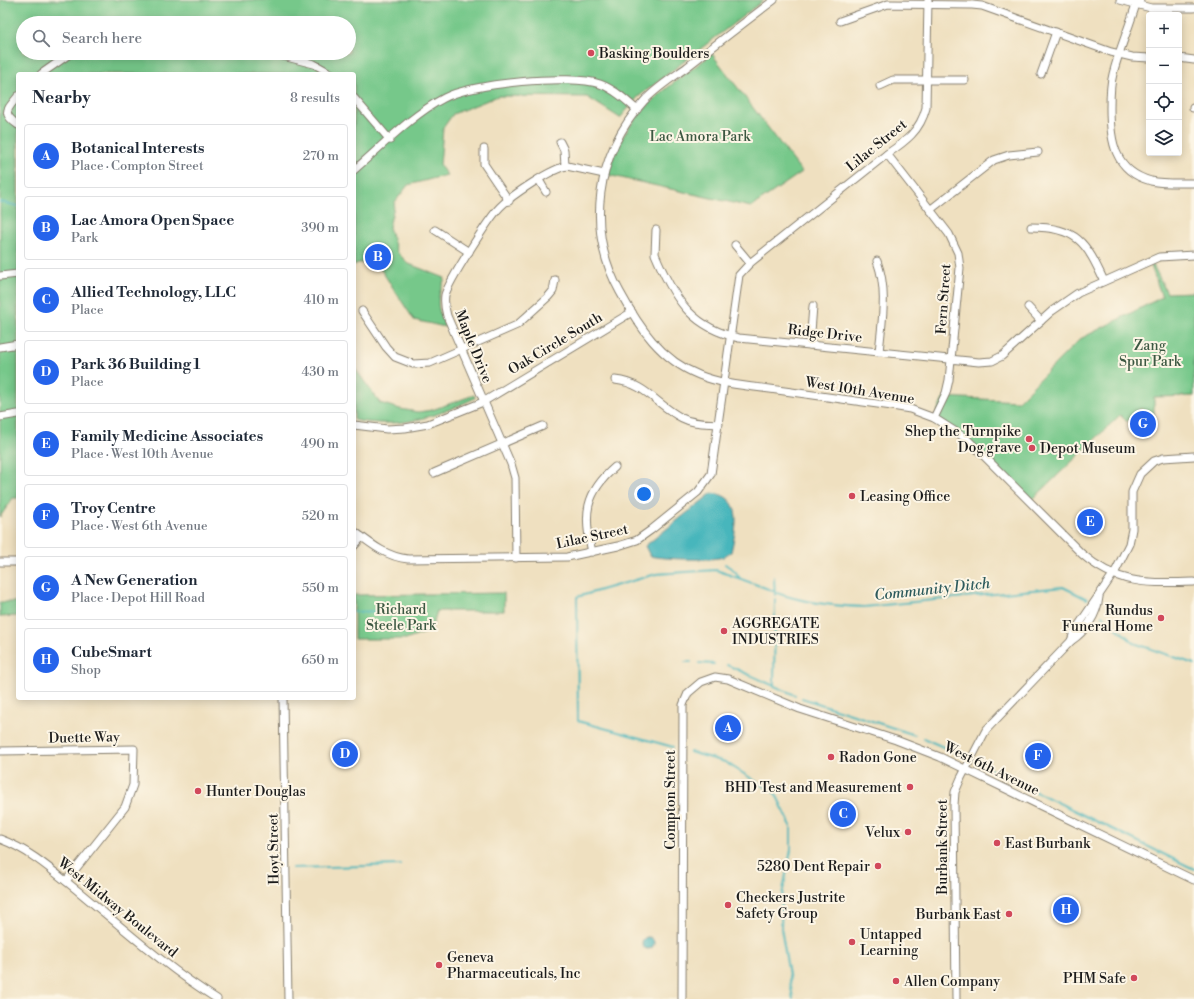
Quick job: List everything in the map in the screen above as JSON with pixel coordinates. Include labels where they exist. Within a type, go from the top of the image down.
[{"type":"street","name":"West 10th Avenue","points":[[774,0],[658,88],[637,110],[617,139],[604,174],[599,211],[601,240],[611,273],[632,312],[654,344],[672,360],[698,375],[724,382],[892,406],[934,418],[972,444],[1082,554],[1112,575],[1146,582],[1194,582]]},
{"type":"street","points":[[1120,0],[1137,1],[1151,8],[1194,8]]},
{"type":"street","points":[[1137,1],[1112,75],[1110,90],[1110,134],[1116,153],[1129,169],[1146,179],[1160,182],[1194,183]]},
{"type":"street","points":[[840,20],[888,4],[928,2],[982,6],[1119,54],[1132,58],[1146,58]]},
{"type":"street","name":"Lilac Street","points":[[356,532],[395,558],[567,557],[637,540],[698,492],[711,474],[732,336],[739,275],[750,262],[887,154],[906,141],[917,129],[923,119],[926,108],[928,2]]},
{"type":"street","points":[[1041,74],[1056,32]]},
{"type":"street","points":[[1182,58],[1194,60]]},
{"type":"street","points":[[44,72],[61,60]]},
{"type":"street","points":[[298,60],[314,64],[328,72]]},
{"type":"street","points":[[356,168],[421,112],[444,98],[464,90],[488,85],[570,80],[591,81],[601,84],[617,93],[637,110]]},
{"type":"street","points":[[880,86],[893,80],[965,80]]},
{"type":"street","points":[[16,99],[7,112],[8,118],[16,124]]},
{"type":"street","points":[[356,100],[390,140]]},
{"type":"street","points":[[560,142],[564,150],[565,166],[604,174]]},
{"type":"street","points":[[484,149],[484,164],[509,201]]},
{"type":"street","points":[[930,210],[994,160],[1009,155],[1038,152]]},
{"type":"street","name":"Fern Street","points":[[887,154],[951,238],[959,258],[959,277],[947,388],[934,418]]},
{"type":"street","name":"Maple Drive","points":[[516,558],[515,478],[447,316],[444,302],[448,286],[495,213],[509,201],[552,171],[565,166]]},
{"type":"street","points":[[539,180],[546,192]]},
{"type":"street","points":[[1031,227],[1057,228],[1075,237],[1092,255],[1104,281]]},
{"type":"street","points":[[435,230],[469,252]]},
{"type":"street","name":"Ridge Drive","points":[[656,230],[655,254],[682,303],[690,313],[704,325],[721,334],[810,345],[979,362],[996,359],[1009,352],[1063,302],[1104,281],[1159,257],[1194,256]]},
{"type":"street","points":[[735,244],[750,262]]},
{"type":"street","points":[[877,261],[884,285],[879,352]]},
{"type":"street","points":[[0,276],[16,274]]},
{"type":"street","points":[[362,311],[386,347],[395,357],[406,362],[418,364],[430,363],[509,329],[523,320],[553,291],[555,280]]},
{"type":"street","points":[[810,345],[813,306]]},
{"type":"street","points":[[1028,307],[1041,321]]},
{"type":"street","name":"Oak Circle South","points":[[356,425],[387,429],[413,427],[428,424],[483,402],[632,312]]},
{"type":"street","points":[[0,346],[16,344]]},
{"type":"street","points":[[615,380],[635,384],[684,419],[694,422],[718,424]]},
{"type":"street","points":[[0,417],[16,414]]},
{"type":"street","points":[[434,473],[543,426]]},
{"type":"street","name":"Burbank Street","points":[[956,999],[954,805],[957,788],[965,769],[979,742],[992,722],[1071,641],[1074,632],[1093,603],[1099,597],[1119,564],[1131,537],[1132,492],[1140,474],[1154,462],[1163,458],[1194,456]]},
{"type":"street","points":[[592,552],[587,532],[587,508],[595,489],[601,480],[615,467]]},
{"type":"street","points":[[356,544],[362,537]]},
{"type":"street","points":[[0,562],[16,562]]},
{"type":"street","name":"Compton Street","points":[[682,999],[682,750],[684,702],[688,693],[701,682],[721,678],[771,697]]},
{"type":"street","name":"West 6th Avenue","points":[[771,697],[833,721],[912,745],[965,769],[1194,880]]},
{"type":"street","name":"Hoyt Street","points":[[283,700],[288,999]]},
{"type":"street","name":"Duette Way","points":[[0,751],[134,749],[133,785],[125,807],[66,881]]},
{"type":"street","name":"West Midway Boulevard","points":[[0,839],[29,853],[66,881],[179,974],[216,999]]},
{"type":"green space","points":[[0,0],[764,0],[638,97],[620,118],[587,97],[498,96],[453,114],[443,128],[440,166],[447,175],[408,185],[395,202],[389,227],[397,252],[409,264],[445,278],[438,302],[445,327],[414,320],[376,262],[356,264],[356,72],[16,72],[16,498],[13,498],[0,517]]},
{"type":"green space","name":"Lac Amora Park","points":[[712,54],[802,172],[751,207],[608,175],[614,154],[623,136],[635,120],[648,105],[663,92]]},
{"type":"green space","name":"Zang Spur Park","points":[[1153,265],[1167,293],[1194,292],[1194,396],[1154,397],[1154,421],[1141,408],[1127,422],[1120,415],[1030,502],[972,444],[934,418],[944,397],[1018,401],[1080,339],[1162,297],[1151,266]]},
{"type":"green space","points":[[356,370],[380,403],[400,409],[418,412],[432,410],[474,395],[475,398],[445,411],[416,420],[387,423],[356,420]]},
{"type":"green space","name":"Richard Steele Park","points":[[504,593],[504,611],[437,611],[431,631],[408,639],[356,639],[356,595]]},
{"type":"green space","points":[[0,602],[16,602],[16,616],[0,617]]},
{"type":"water","points":[[712,493],[722,495],[730,500],[734,507],[736,524],[731,552],[723,557],[709,559],[675,559],[650,556],[645,546]]},
{"type":"water","points":[[648,937],[652,939],[654,943],[652,947],[648,949],[644,947],[642,943],[644,939]]},
{"type":"waterway","points":[[0,202],[16,206]]},
{"type":"waterway","points":[[725,564],[735,571],[741,580]]},
{"type":"waterway","name":"Community Ditch","points":[[673,747],[578,721],[577,597],[656,574],[716,570],[774,591]]},
{"type":"waterway","points":[[774,577],[775,595]]},
{"type":"waterway","name":"Community Ditch","points":[[777,593],[820,603],[864,607],[1063,587],[1087,599]]},
{"type":"waterway","points":[[774,685],[775,599]]},
{"type":"waterway","points":[[356,612],[382,611]]},
{"type":"waterway","name":"Community Ditch","points":[[1102,615],[1134,643],[1194,664]]},
{"type":"waterway","points":[[685,662],[691,662]]},
{"type":"waterway","points":[[699,663],[714,664]]},
{"type":"waterway","points":[[727,665],[795,695]]},
{"type":"waterway","points":[[802,698],[915,735]]},
{"type":"waterway","points":[[923,738],[959,754]]},
{"type":"waterway","name":"Community Ditch","points":[[690,752],[725,762],[776,794],[791,826],[791,850],[782,895],[781,928],[793,999]]},
{"type":"waterway","points":[[979,764],[1194,869]]},
{"type":"waterway","points":[[292,868],[401,865]]},
{"type":"place","name":"Basking Boulders","points":[[591,53]]},
{"type":"place","name":"Lac Amora Open Space","points":[[378,257]]},
{"type":"place","name":"A New Generation","points":[[1143,424]]},
{"type":"place","name":"Shep the Turnpike Dog grave","points":[[1029,439]]},
{"type":"place","name":"Depot Museum","points":[[1032,448]]},
{"type":"place","name":"Leasing Office","points":[[852,496]]},
{"type":"place","name":"Family Medicine Associates","points":[[1090,522]]},
{"type":"place","name":"Rundus Funeral Home","points":[[1161,618]]},
{"type":"place","name":"AGGREGATE INDUSTRIES","points":[[724,631]]},
{"type":"place","name":"Botanical Interests","points":[[728,728]]},
{"type":"place","name":"Park 36 Building 1","points":[[345,754]]},
{"type":"place","name":"Troy Centre","points":[[1038,756]]},
{"type":"place","name":"Radon Gone","points":[[831,757]]},
{"type":"place","name":"BHD Test and Measurement","points":[[910,787]]},
{"type":"place","name":"Hunter Douglas","points":[[198,791]]},
{"type":"place","name":"Allied Technology, LLC","points":[[843,814]]},
{"type":"place","name":"Velux","points":[[908,832]]},
{"type":"place","name":"East Burbank","points":[[997,843]]},
{"type":"place","name":"5280 Dent Repair","points":[[878,866]]},
{"type":"place","name":"Checkers Justrite Safety Group","points":[[728,905]]},
{"type":"place","name":"CubeSmart","points":[[1066,910]]},
{"type":"place","name":"Burbank East","points":[[1009,914]]},
{"type":"place","name":"Untapped Learning","points":[[852,942]]},
{"type":"place","name":"Geneva Pharmaceuticals, Inc","points":[[439,965]]},
{"type":"place","name":"PHM Safe","points":[[1134,978]]},
{"type":"place","name":"Allen Company","points":[[896,981]]}]
